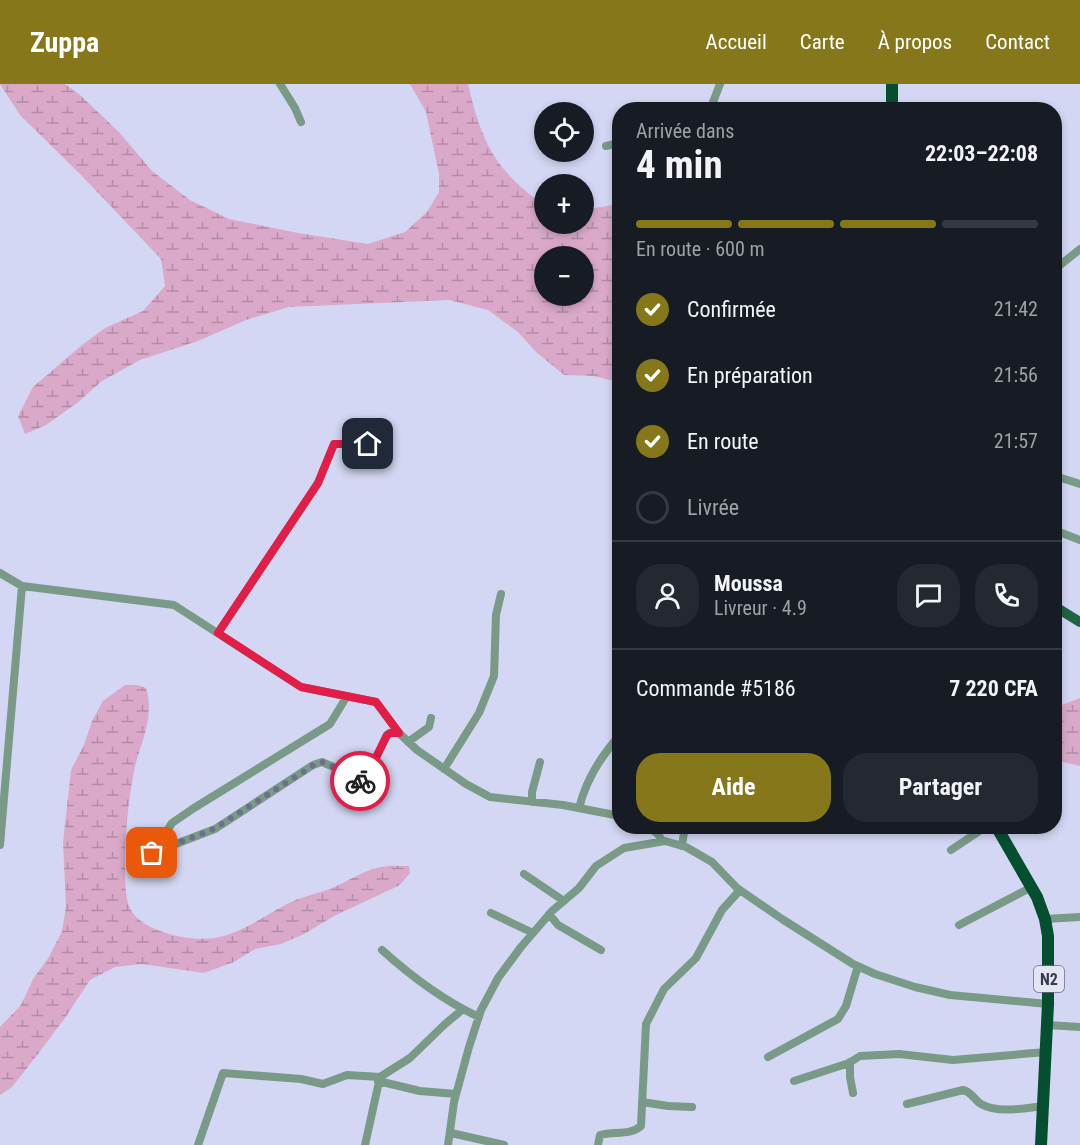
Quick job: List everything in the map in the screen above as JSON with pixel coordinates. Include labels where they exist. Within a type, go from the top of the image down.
[{"type":"highway","points":[[892,84],[892,102]]},
{"type":"highway","name":"N2","points":[[1001,834],[1032,887],[1045,919],[1050,960],[1041,1145]]},
{"type":"main road","points":[[1062,611],[1080,622]]},
{"type":"street","points":[[280,84],[301,122]]},
{"type":"street","points":[[713,102],[720,84]]},
{"type":"street","points":[[606,146],[612,145]]},
{"type":"street","points":[[1062,264],[1080,249]]},
{"type":"street","points":[[218,633],[318,483],[334,444],[368,444]]},
{"type":"street","points":[[1062,478],[1080,484]]},
{"type":"street","points":[[1062,533],[1080,540]]},
{"type":"street","points":[[0,573],[22,586],[174,605],[301,687],[376,702],[408,742],[480,794],[612,814]]},
{"type":"street","points":[[0,845],[22,586]]},
{"type":"street","points":[[444,769],[479,713],[494,676],[496,615],[501,594]]},
{"type":"street","points":[[165,834],[172,823],[194,808],[330,724],[347,696]]},
{"type":"street","points":[[408,742],[429,727],[431,718]]},
{"type":"street","points":[[152,853],[214,829],[322,762],[343,771],[349,781],[360,782],[368,774],[387,735],[399,733]]},
{"type":"street","points":[[579,808],[582,795],[597,762],[612,744]]},
{"type":"street","points":[[532,802],[532,792],[540,762]]},
{"type":"street","points":[[658,834],[662,841],[682,846],[712,862],[740,890],[858,966],[915,987],[950,995],[1048,1004]]},
{"type":"street","points":[[682,846],[684,834]]},
{"type":"street","points":[[951,850],[975,834]]},
{"type":"street","points":[[448,1145],[456,1094],[479,1017],[498,978],[549,914],[579,888],[596,866],[624,848],[665,841]]},
{"type":"street","points":[[524,874],[564,901]]},
{"type":"street","points":[[959,925],[1032,887]]},
{"type":"street","points":[[598,1145],[600,1135],[637,1130],[641,1126],[646,1024],[664,989],[696,958],[722,910],[740,890]]},
{"type":"street","points":[[491,913],[533,933]]},
{"type":"street","points":[[549,914],[558,926],[601,950]]},
{"type":"street","points":[[1045,919],[1080,917]]},
{"type":"street","points":[[382,950],[428,989],[479,1017]]},
{"type":"street","points":[[768,1057],[838,1019],[846,1006],[858,966]]},
{"type":"street","points":[[365,1145],[379,1079],[410,1058],[463,1010]]},
{"type":"street","points":[[1047,1025],[1080,1027]]},
{"type":"street","points":[[794,1081],[850,1062],[860,1056],[899,1054],[953,1060],[1046,1052]]},
{"type":"street","points":[[850,1062],[853,1094]]},
{"type":"street","points":[[198,1145],[223,1073],[301,1078],[322,1084],[347,1075],[379,1079],[420,1091],[456,1094]]},
{"type":"street","points":[[907,1104],[963,1090],[970,1092],[982,1105],[991,1108],[1023,1109],[1043,1106]]},
{"type":"street","points":[[642,1102],[692,1107]]},
{"type":"street","points":[[451,1133],[504,1145]]},
{"type":"green space","points":[[0,84],[65,84],[119,132],[152,171],[190,200],[229,219],[368,244],[405,232],[427,212],[439,192],[439,174],[426,112],[410,84],[468,84],[479,123],[492,153],[513,179],[534,197],[534,234],[594,234],[594,208],[612,205],[612,380],[593,376],[564,375],[536,352],[518,332],[488,310],[449,300],[289,307],[246,320],[198,341],[140,360],[102,381],[77,403],[46,425],[25,434],[18,416],[33,387],[105,328],[143,311],[165,286],[161,259],[20,115]]},
{"type":"green space","points":[[125,685],[146,688],[149,700],[148,722],[135,765],[131,789],[126,838],[127,899],[131,910],[139,919],[163,932],[177,936],[215,938],[243,929],[290,902],[327,890],[375,868],[409,866],[410,873],[400,885],[334,916],[304,934],[281,944],[255,949],[234,962],[204,973],[142,964],[115,967],[90,980],[38,1054],[12,1087],[0,1095],[0,1027],[21,1005],[33,979],[49,957],[62,931],[66,906],[63,842],[71,770],[103,701]]},
{"type":"green space","points":[[1080,698],[1080,766],[1062,762],[1062,705]]},
{"type":"way so far","points":[[152,853],[214,829],[322,762],[343,771],[349,781],[354,783],[360,781]]},
{"type":"route","points":[[360,781],[368,774],[387,735],[399,733],[376,702],[301,687],[218,633],[318,483],[334,444],[368,444]]}]
